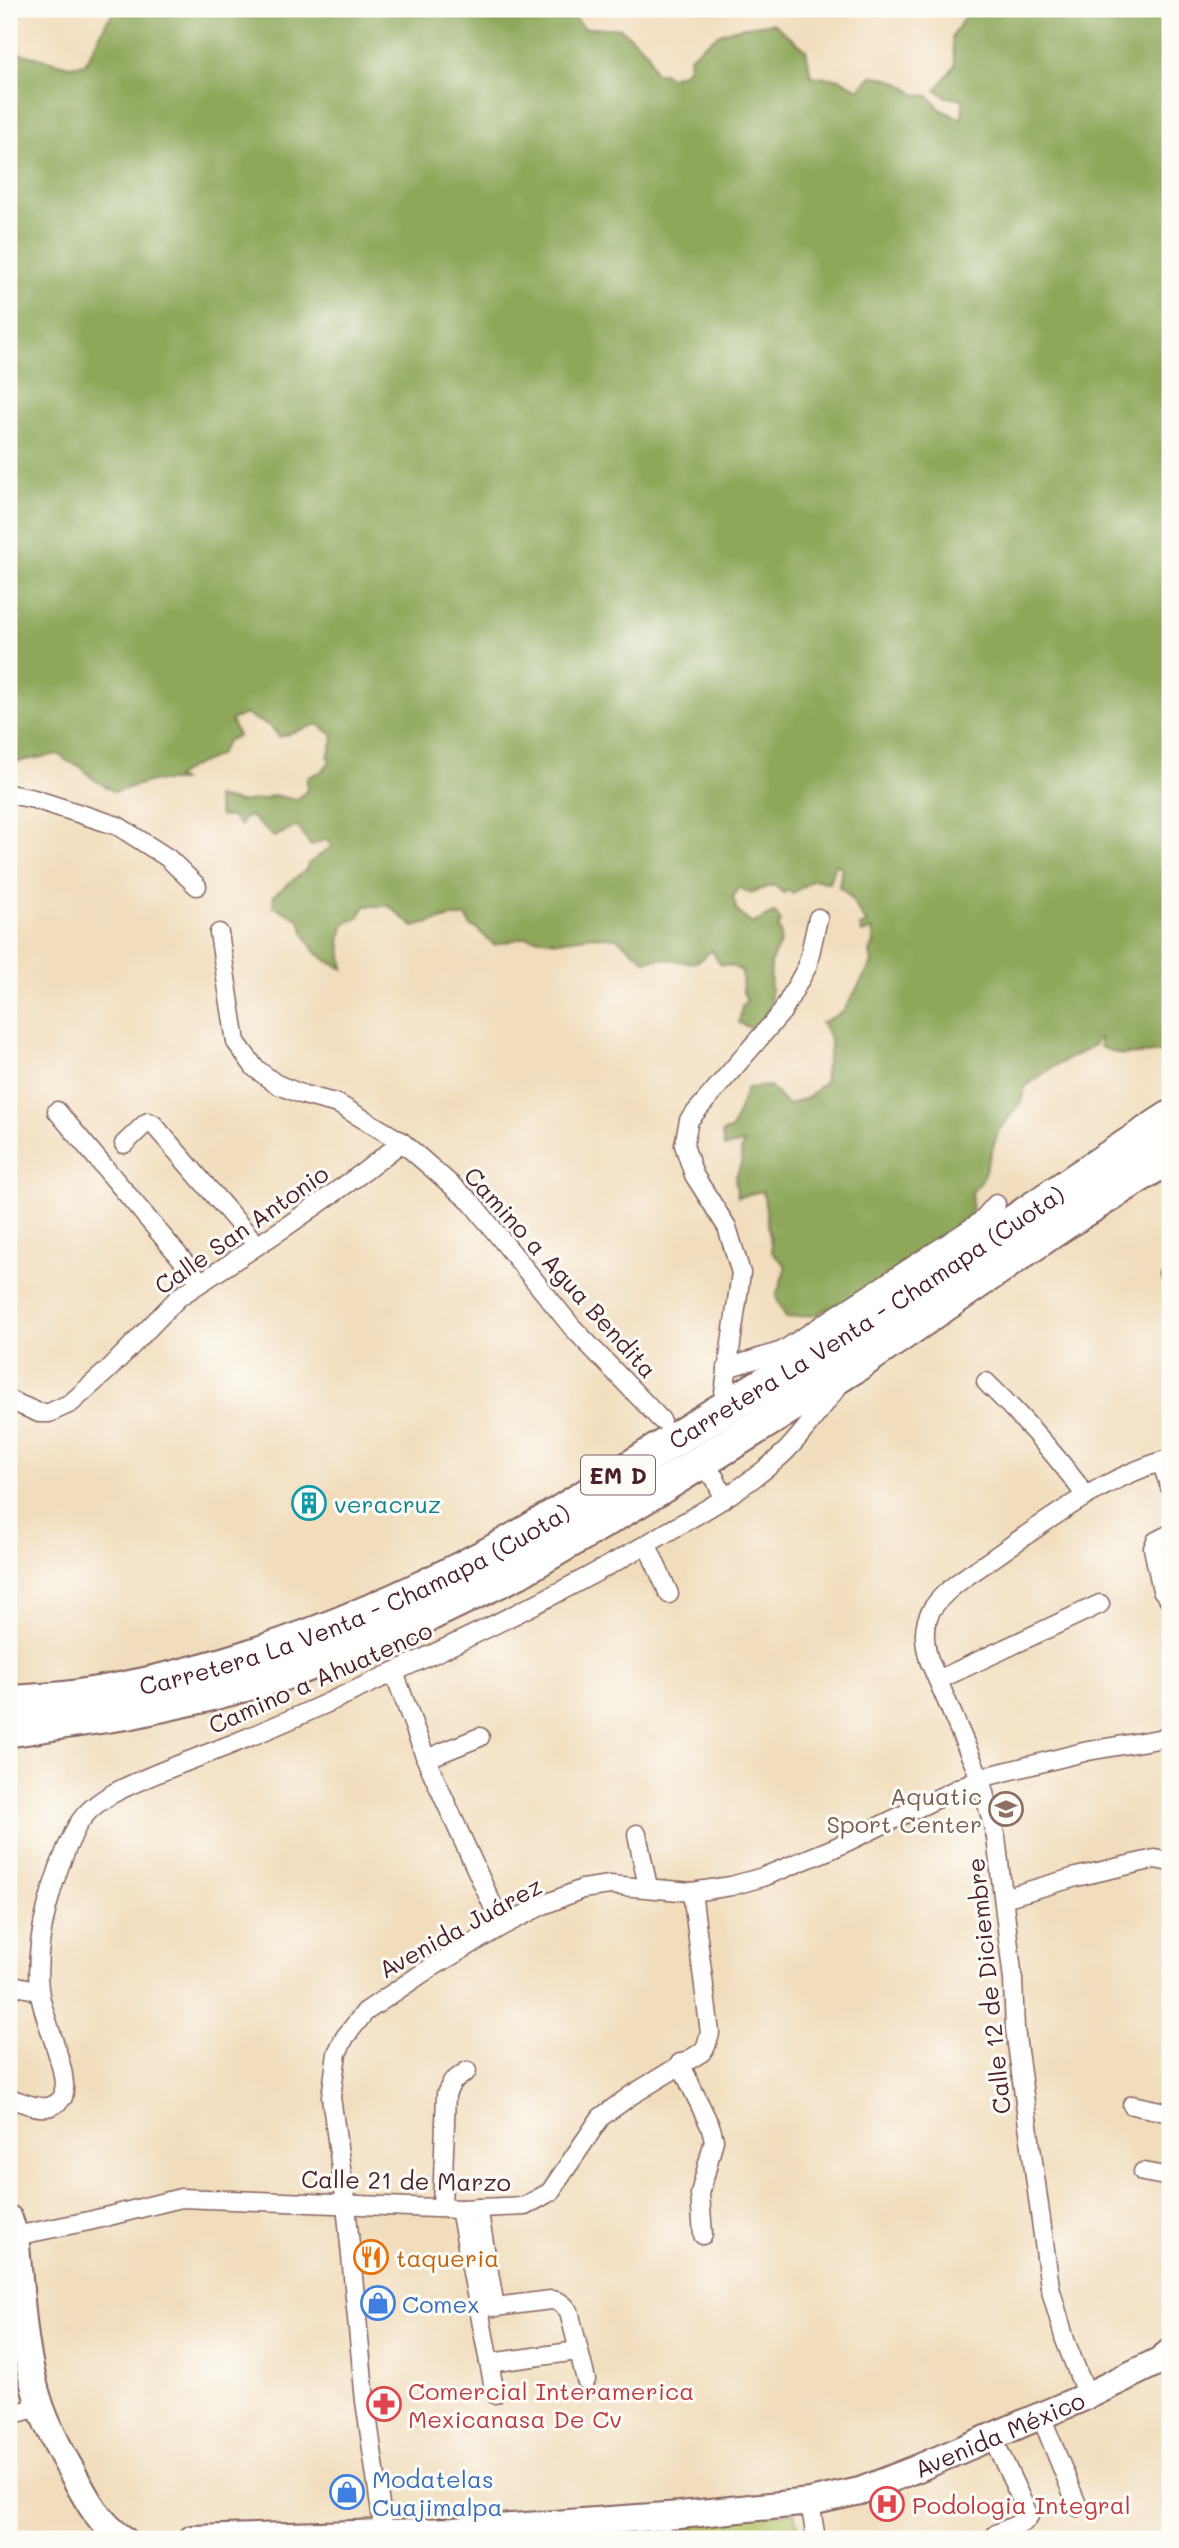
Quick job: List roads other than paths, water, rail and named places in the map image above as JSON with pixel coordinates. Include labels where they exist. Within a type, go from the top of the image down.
[{"type":"highway","name":"Carretera La Venta - Chamapa (Cuota)","points":[[9,1703],[75,1697],[173,1678],[325,1630],[438,1580],[494,1551],[568,1507],[879,1312],[1170,1118]]},
{"type":"highway","name":"Carretera La Venta - Chamapa (Cuota)","points":[[9,1730],[130,1712],[277,1676],[388,1634],[517,1572],[656,1490],[853,1367],[1064,1223],[1170,1156]]},
{"type":"main road","points":[[12,2228],[30,2365],[40,2407],[94,2512],[108,2529],[123,2539]]},
{"type":"main road","name":"Avenida México","points":[[192,2539],[453,2531],[680,2515],[810,2502],[860,2491],[916,2469],[1087,2396],[1159,2361],[1170,2352]]},
{"type":"street","points":[[9,794],[34,799],[118,826],[168,858],[197,886]]},
{"type":"street","points":[[723,1400],[741,1273],[727,1227],[694,1175],[684,1145],[689,1120],[782,1012],[807,967],[818,918]]},
{"type":"street","name":"Camino a Agua Bendita","points":[[219,933],[236,1042],[255,1068],[276,1084],[338,1104],[402,1142],[472,1203],[572,1327],[661,1420]]},
{"type":"street","points":[[57,1111],[201,1282]]},
{"type":"street","points":[[124,1144],[148,1122],[153,1124],[257,1245]]},
{"type":"street","name":"Calle San Antonio","points":[[9,1400],[38,1413],[49,1413],[71,1404],[179,1297],[354,1179],[402,1142]]},
{"type":"street","points":[[727,1368],[782,1351],[980,1222],[996,1204]]},
{"type":"street","name":"Camino a Ahuatenco","points":[[9,2098],[44,2109],[58,2104],[65,2092],[64,2078],[39,1991],[42,1934],[61,1864],[77,1826],[94,1806],[137,1783],[242,1740],[394,1672],[542,1601],[647,1545],[724,1499],[784,1452],[853,1367]]},
{"type":"street","points":[[986,1382],[1037,1432],[1086,1496]]},
{"type":"street","points":[[1165,1460],[1170,1487]]},
{"type":"street","name":"Calle 12 de Diciembre","points":[[1087,2396],[1065,2340],[1050,2287],[1015,2029],[1013,1980],[996,1837],[980,1778],[924,1643],[925,1626],[932,1609],[948,1591],[1033,1530],[1086,1496],[1165,1460]]},
{"type":"street","points":[[711,1469],[724,1499]]},
{"type":"street","points":[[1170,1534],[1156,1541],[1153,1548],[1162,1590],[1170,1600]]},
{"type":"street","points":[[647,1545],[669,1594]]},
{"type":"street","points":[[938,1680],[1100,1604]]},
{"type":"street","points":[[394,1672],[426,1759],[502,1926]]},
{"type":"street","points":[[426,1759],[480,1737]]},
{"type":"street","name":"Avenida Juárez","points":[[384,2533],[365,2401],[346,2204],[331,2096],[333,2070],[345,2037],[365,2012],[388,1994],[502,1926],[582,1889],[610,1885],[648,1886],[692,1892],[731,1886],[763,1877],[834,1848],[980,1778],[1087,1751],[1170,1737]]},
{"type":"street","points":[[637,1834],[648,1886]]},
{"type":"street","points":[[1003,1898],[1076,1877],[1155,1859],[1170,1862]]},
{"type":"street","name":"Calle 21 de Marzo","points":[[12,2228],[89,2221],[181,2198],[460,2208],[525,2206],[550,2192],[601,2117],[680,2063],[702,2052],[706,2046],[710,2033],[692,1892]]},
{"type":"street","points":[[9,1984],[39,1991]]},
{"type":"street","points":[[680,2063],[711,2128],[714,2140],[700,2194],[703,2235]]},
{"type":"street","points":[[467,2071],[452,2082],[446,2094],[460,2208],[495,2394]]},
{"type":"street","points":[[1132,2105],[1170,2113]]},
{"type":"street","points":[[1143,2172],[1170,2177]]},
{"type":"street","points":[[460,2208],[495,2307],[558,2301],[569,2311],[586,2380]]},
{"type":"street","points":[[489,2363],[578,2351]]},
{"type":"street","points":[[9,2415],[40,2407]]},
{"type":"street","points":[[1041,2416],[1078,2507]]},
{"type":"street","points":[[992,2436],[1029,2516],[1025,2521],[996,2534]]},
{"type":"street","points":[[810,2502],[816,2539]]},
{"type":"place","name":"veracruz","points":[[309,1503]]},
{"type":"place","name":"Aquatic Sport Center","points":[[1006,1809]]},
{"type":"place","name":"taqueria","points":[[371,2257]]},
{"type":"place","name":"Comex","points":[[378,2303]]},
{"type":"place","name":"Comercial Interamerica Mexicanasa De Cv","points":[[384,2404]]},
{"type":"place","name":"Modatelas Cuajimalpa","points":[[347,2492]]},
{"type":"place","name":"Podologia Integral","points":[[887,2504]]}]
